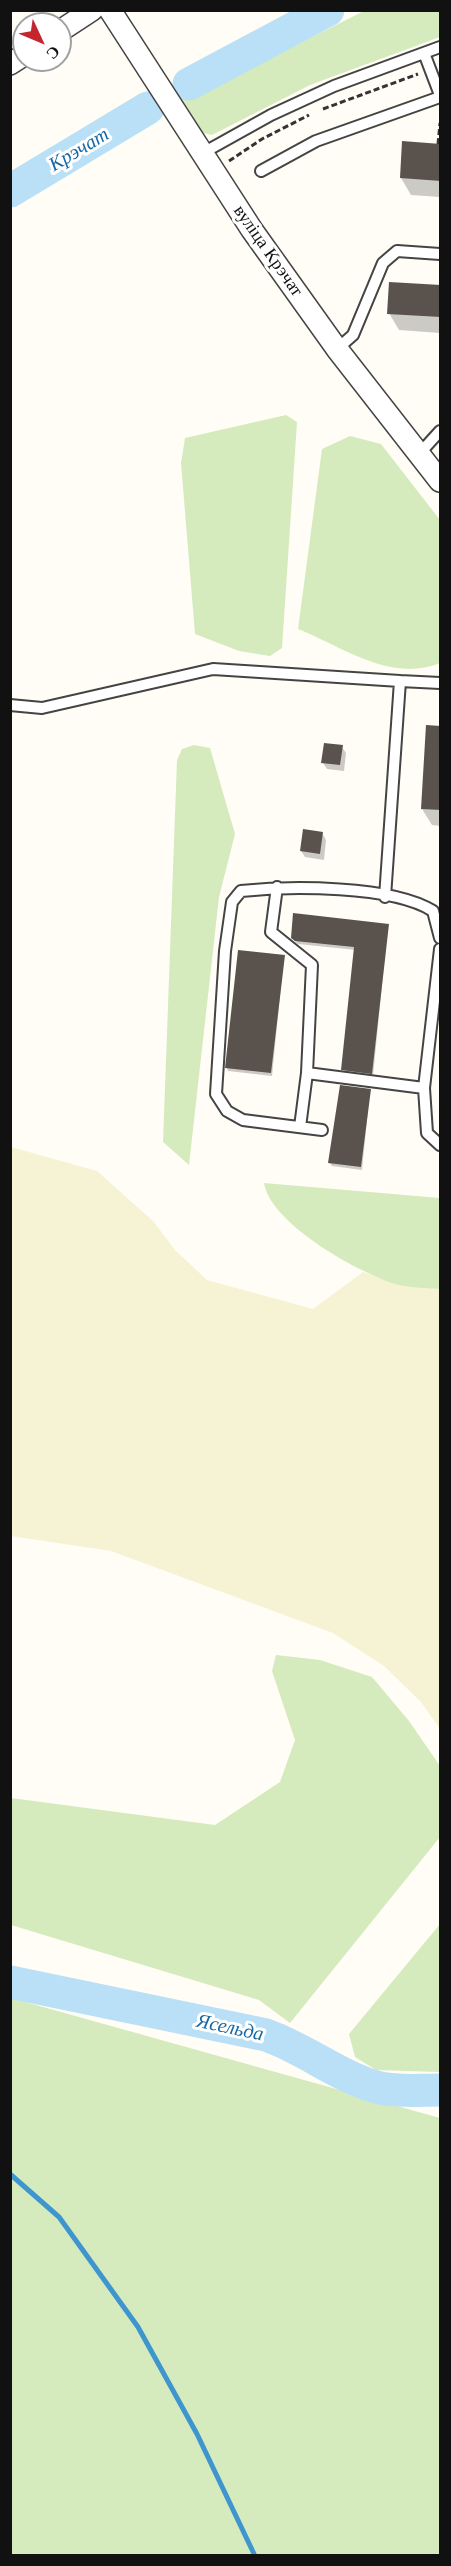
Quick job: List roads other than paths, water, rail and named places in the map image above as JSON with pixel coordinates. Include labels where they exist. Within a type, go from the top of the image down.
[{"type":"street","points":[[72,23],[92,10]]},
{"type":"street","name":"вуліца Крэчат","points":[[110,10],[207,163],[337,349],[441,481]]},
{"type":"lane","points":[[207,163],[270,115],[323,90],[441,46]]},
{"type":"lane","points":[[261,171],[316,141],[441,96],[429,71],[424,53]]},
{"type":"lane","points":[[337,349],[353,335],[383,263],[397,251],[441,254]]},
{"type":"lane","points":[[420,453],[441,431]]},
{"type":"lane","points":[[10,705],[42,708],[213,669],[441,683]]},
{"type":"lane","points":[[385,897],[400,681]]},
{"type":"lane","points":[[277,887],[271,932],[312,965],[307,1073],[300,1127]]},
{"type":"lane","points":[[322,1130],[243,1120],[227,1111],[216,1094],[225,951],[232,902],[241,891],[277,887],[332,888],[418,902],[437,912],[441,938]]},
{"type":"lane","points":[[441,949],[424,1088],[427,1133],[441,1145]]},
{"type":"lane","points":[[307,1073],[424,1088]]},
{"type":"waterway","name":"Крэчат","points":[[189,84],[328,10]]},
{"type":"waterway","name":"Крэчат","points":[[10,191],[148,108]]},
{"type":"waterway","name":"Ясельда","points":[[10,1982],[266,2035],[337,2071],[380,2088],[440,2090]]},
{"type":"waterway","points":[[10,2174],[59,2217],[138,2327],[197,2434],[255,2556]]}]
